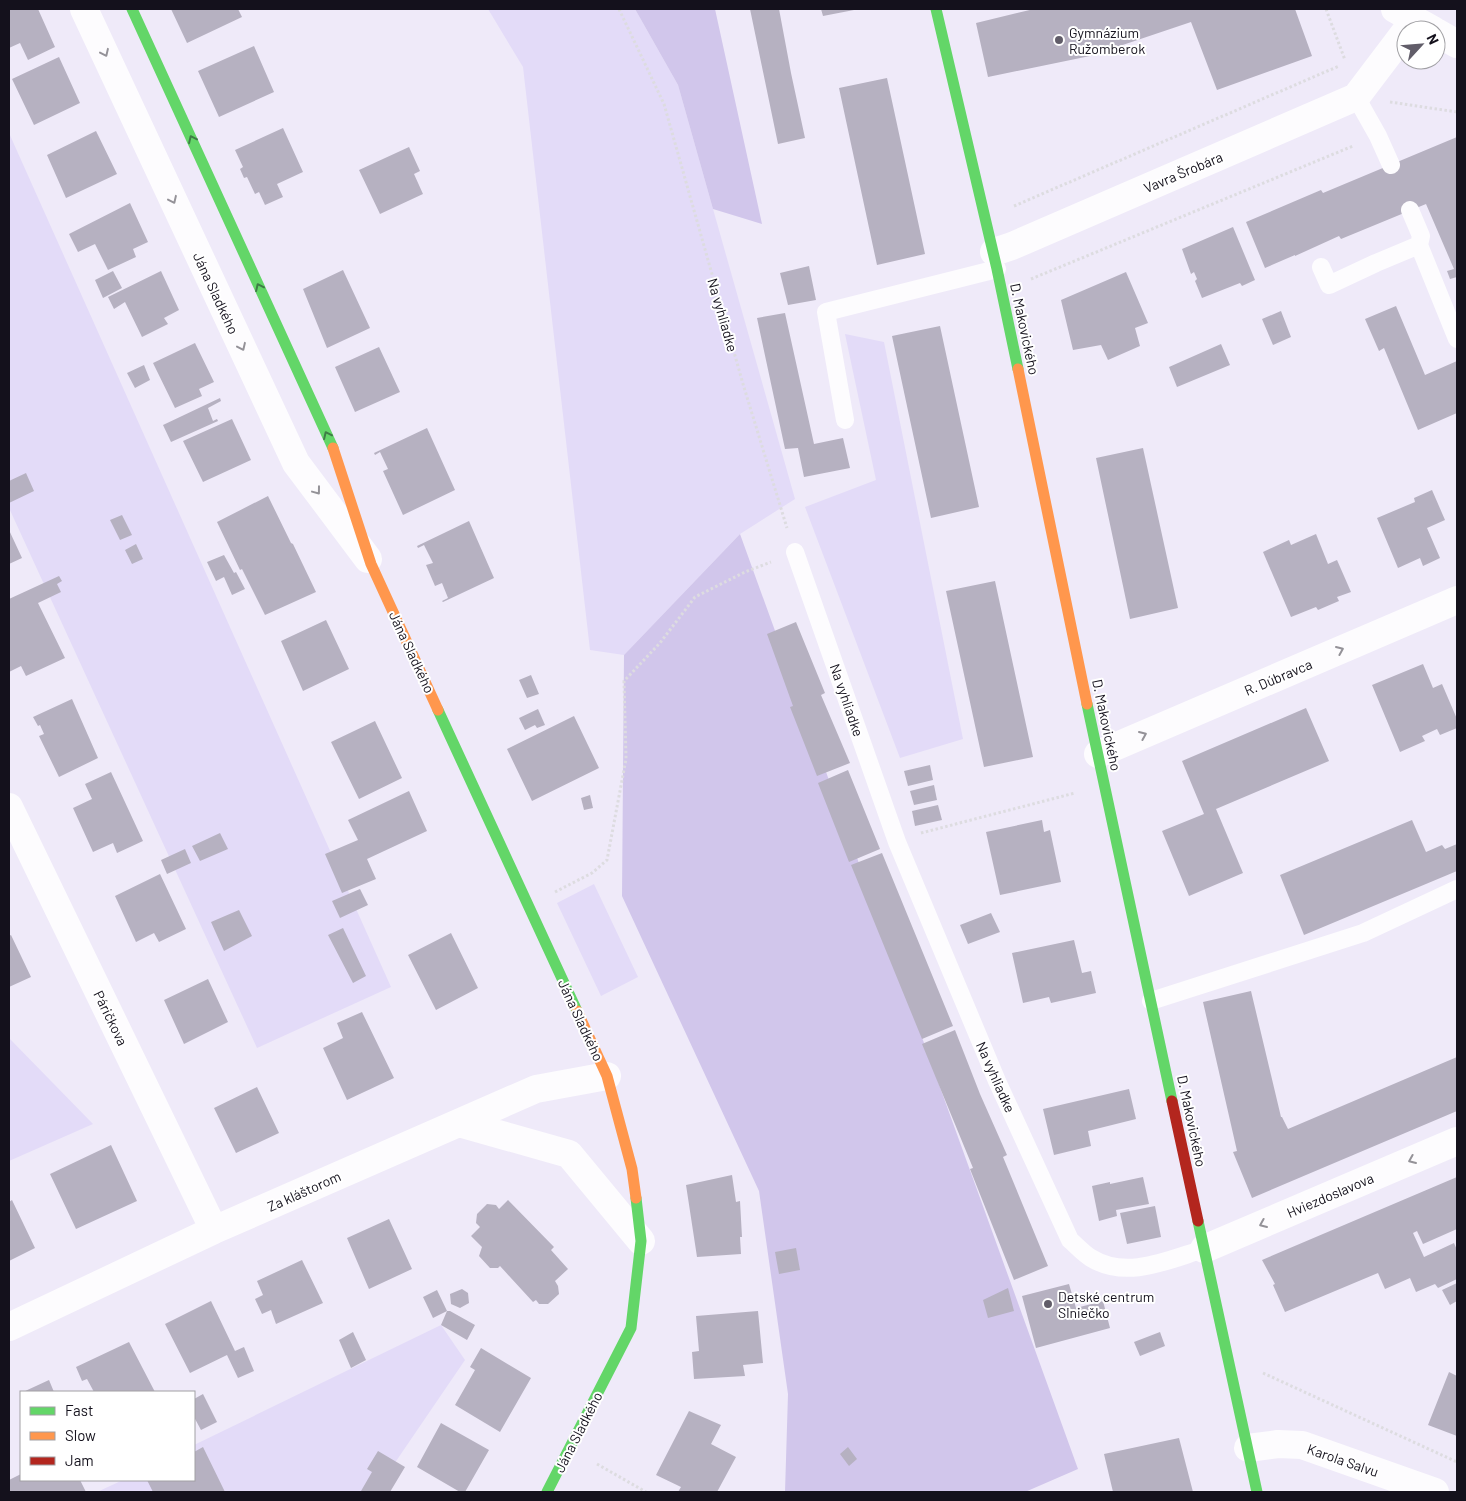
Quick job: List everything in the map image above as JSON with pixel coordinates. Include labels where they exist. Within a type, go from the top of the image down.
[{"type":"street","name":"Jána Sladkého","points":[[84,9],[296,463],[371,564]]},
{"type":"street","name":"Jána Sladkého","points":[[132,9],[332,445],[371,564],[607,1076],[632,1169],[641,1241],[630,1328],[547,1492]]},
{"type":"street","name":"D. Makovického","points":[[940,10],[996,260],[1104,785],[1257,1492]]},
{"type":"street","points":[[1361,91],[1396,48]]},
{"type":"street","name":"Vavra Šrobára","points":[[996,260],[1021,242],[1361,91]]},
{"type":"street","name":"R. Dúbravca","points":[[1098,754],[1457,600]]},
{"type":"street","name":"Páričkova","points":[[9,807],[214,1230]]},
{"type":"street","name":"Za kláštorom","points":[[9,1327],[214,1230],[536,1089],[607,1076]]},
{"type":"street","points":[[459,1123],[569,1154],[641,1241]]},
{"type":"street","name":"Hviezdoslavova","points":[[1204,1249],[1457,1141]]},
{"type":"street","name":"Karola Salvu","points":[[1248,1448],[1278,1444],[1302,1445],[1435,1492]]},
{"type":"lane","points":[[1361,91],[1391,165]]},
{"type":"lane","points":[[1410,210],[1421,236],[1419,245],[1457,339]]},
{"type":"lane","points":[[1321,267],[1329,285],[1419,245]]},
{"type":"lane","points":[[845,420],[826,312],[996,260]]},
{"type":"lane","name":"Na vyhliadke","points":[[795,552],[897,842],[998,1081],[1070,1240],[1091,1258],[1118,1269],[1146,1266],[1204,1249]]},
{"type":"lane","points":[[1151,1002],[1363,933],[1457,889]]},
{"type":"path","name":"Na vyhliadke","points":[[619,9],[664,104],[743,384],[795,552]]},
{"type":"path","points":[[1009,208],[1346,62]]},
{"type":"path","points":[[1030,280],[1378,136]]},
{"type":"path","points":[[528,905],[592,873],[607,860],[626,759],[624,681],[660,643],[695,597],[745,572],[795,552]]},
{"type":"path","points":[[897,842],[916,835],[1104,785]]},
{"type":"path","points":[[1262,1373],[1457,1462]]},
{"type":"path","points":[[593,1461],[646,1492]]},
{"type":"shaded area","points":[[488,9],[635,9],[678,85],[795,499],[740,534],[624,655],[590,650],[523,67]]},
{"type":"shaded area","points":[[635,9],[715,9],[762,224],[713,209],[678,85]]},
{"type":"shaded area","points":[[9,133],[391,987],[257,1048],[9,508]]},
{"type":"shaded area","points":[[845,334],[884,342],[963,739],[900,758],[805,507],[876,480]]},
{"type":"shaded area","points":[[740,534],[1078,1469],[1025,1492],[785,1492],[788,1394],[759,1191],[622,896],[624,655]]},
{"type":"shaded area","points":[[594,884],[638,977],[601,996],[557,903]]},
{"type":"shaded area","points":[[9,1038],[93,1124],[9,1161]]},
{"type":"shaded area","points":[[441,1325],[465,1360],[375,1492],[97,1492],[121,1481],[195,1481],[195,1445]]},
{"type":"building","points":[[9,9],[38,9],[55,47],[28,60],[20,43],[9,48]]},
{"type":"building","points":[[171,9],[238,9],[242,17],[187,43]]},
{"type":"building","points":[[750,9],[779,9],[805,138],[778,144]]},
{"type":"building","points":[[821,9],[854,9],[854,10],[823,16]]},
{"type":"building","name":"Gymnázium Ružomberok","points":[[1034,9],[1295,9],[1312,56],[1217,90],[1191,22],[1090,56],[988,77],[976,23]]},
{"type":"building","points":[[254,46],[274,92],[219,117],[198,71]]},
{"type":"building","points":[[59,57],[80,103],[34,125],[12,79]]},
{"type":"building","points":[[887,78],[925,254],[877,265],[839,88]]},
{"type":"building","points":[[283,128],[303,172],[277,184],[283,197],[265,205],[259,192],[255,194],[247,177],[244,178],[240,169],[243,167],[235,150]]},
{"type":"building","points":[[96,131],[117,174],[66,198],[47,155]]},
{"type":"building","points":[[1457,137],[1457,277],[1450,279],[1447,271],[1454,269],[1426,204],[1341,239],[1339,236],[1265,268],[1246,222],[1321,190],[1323,193]]},
{"type":"building","points":[[409,147],[420,171],[414,174],[423,194],[380,214],[359,170]]},
{"type":"building","points":[[130,203],[148,242],[133,249],[136,257],[108,270],[95,244],[78,252],[69,234]]},
{"type":"building","points":[[1233,227],[1255,280],[1242,286],[1240,283],[1202,298],[1195,281],[1197,279],[1194,272],[1191,274],[1182,249]]},
{"type":"building","points":[[809,266],[816,300],[788,305],[780,273]]},
{"type":"building","points":[[343,270],[370,328],[327,348],[303,289]]},
{"type":"building","points":[[113,271],[122,288],[103,298],[95,280]]},
{"type":"building","points":[[161,271],[179,310],[164,318],[168,324],[142,337],[125,302],[114,309],[108,297]]},
{"type":"building","points":[[1126,272],[1148,323],[1135,328],[1140,346],[1108,360],[1101,345],[1073,350],[1061,300]]},
{"type":"building","points":[[1396,306],[1425,375],[1457,361],[1457,413],[1418,430],[1384,348],[1379,351],[1365,319]]},
{"type":"building","points":[[1281,311],[1291,337],[1273,345],[1262,319]]},
{"type":"building","points":[[785,313],[814,444],[843,438],[850,468],[804,477],[798,448],[785,449],[757,318]]},
{"type":"building","points":[[940,326],[979,507],[931,518],[892,336]]},
{"type":"building","points":[[195,343],[214,382],[199,389],[202,396],[175,408],[153,363]]},
{"type":"building","points":[[1221,344],[1230,365],[1177,387],[1169,367]]},
{"type":"building","points":[[379,347],[400,392],[355,412],[335,367]]},
{"type":"building","points":[[144,365],[150,380],[135,388],[127,373]]},
{"type":"building","points":[[220,398],[221,401],[208,408],[213,421],[217,419],[218,421],[171,442],[163,425]]},
{"type":"building","points":[[232,419],[251,460],[203,482],[183,441]]},
{"type":"building","points":[[427,428],[455,490],[403,515],[383,471],[388,469],[380,452],[375,455],[374,453]]},
{"type":"building","points":[[1143,448],[1178,608],[1130,619],[1096,458]]},
{"type":"building","points":[[26,473],[34,491],[9,503],[9,481]]},
{"type":"building","points":[[1432,490],[1445,520],[1427,528],[1440,558],[1423,566],[1420,558],[1398,568],[1377,518],[1415,502],[1414,498]]},
{"type":"building","points":[[268,496],[316,592],[265,615],[242,569],[240,570],[217,522]]},
{"type":"building","points":[[122,515],[132,535],[120,540],[110,520]]},
{"type":"building","points":[[469,521],[494,578],[443,602],[448,598],[442,583],[435,586],[426,565],[433,563],[424,545],[418,548],[417,546]]},
{"type":"building","points":[[9,530],[22,558],[9,564]]},
{"type":"building","points":[[1316,534],[1328,564],[1337,560],[1351,592],[1337,597],[1339,601],[1318,610],[1316,607],[1291,617],[1263,552],[1289,540],[1291,545]]},
{"type":"building","points":[[136,544],[143,559],[132,564],[125,550]]},
{"type":"building","points":[[224,555],[245,589],[232,595],[224,577],[216,581],[207,562]]},
{"type":"building","points":[[59,576],[62,581],[57,584],[61,592],[38,603],[65,658],[26,676],[21,666],[9,672],[9,599]]},
{"type":"building","points":[[995,581],[1033,757],[984,767],[946,591]]},
{"type":"building","points":[[326,620],[349,669],[303,691],[281,641]]},
{"type":"building","points":[[796,622],[825,693],[821,695],[850,763],[817,776],[790,707],[793,706],[767,634]]},
{"type":"building","points":[[1423,664],[1433,688],[1442,684],[1457,719],[1457,728],[1440,735],[1437,729],[1422,736],[1425,741],[1400,752],[1372,685]]},
{"type":"building","points":[[531,675],[539,694],[527,698],[519,680]]},
{"type":"building","points":[[72,699],[98,758],[59,777],[39,736],[44,734],[40,725],[38,726],[33,717]]},
{"type":"building","points":[[1306,708],[1329,761],[1216,809],[1243,873],[1189,896],[1162,831],[1204,814],[1182,761]]},
{"type":"building","points":[[538,709],[545,725],[537,728],[535,725],[525,730],[519,718]]},
{"type":"building","points":[[574,716],[599,768],[532,801],[507,749]]},
{"type":"building","points":[[375,721],[402,778],[359,799],[331,742]]},
{"type":"building","points":[[930,765],[933,780],[908,786],[904,771]]},
{"type":"building","points":[[848,770],[880,849],[849,862],[818,783]]},
{"type":"building","points":[[111,772],[143,841],[117,853],[113,843],[93,852],[73,808],[92,799],[85,784]]},
{"type":"building","points":[[934,785],[937,800],[914,805],[910,791]]},
{"type":"building","points":[[409,791],[427,831],[367,859],[376,879],[342,893],[325,854],[358,840],[348,820]]},
{"type":"building","points":[[590,795],[593,808],[584,810],[581,798]]},
{"type":"building","points":[[938,805],[942,820],[915,826],[912,811]]},
{"type":"building","points":[[1042,820],[1044,832],[1050,830],[1061,882],[1000,895],[986,832]]},
{"type":"building","points":[[1412,820],[1426,852],[1442,845],[1445,849],[1457,844],[1457,871],[1304,935],[1280,875]]},
{"type":"building","points":[[220,833],[228,849],[200,861],[192,846]]},
{"type":"building","points":[[185,849],[191,863],[167,874],[161,860]]},
{"type":"building","points":[[882,853],[953,1026],[922,1039],[851,865]]},
{"type":"building","points":[[160,874],[186,929],[159,942],[154,933],[136,942],[115,896]]},
{"type":"building","points":[[360,889],[368,905],[340,918],[332,901]]},
{"type":"building","points":[[239,910],[252,936],[224,951],[211,922]]},
{"type":"building","points":[[991,913],[1000,932],[968,944],[960,925]]},
{"type":"building","points":[[343,928],[366,976],[353,983],[328,935]]},
{"type":"building","points":[[451,933],[478,988],[436,1010],[408,955]]},
{"type":"building","points":[[11,935],[31,977],[9,987],[9,936]]},
{"type":"building","points":[[1074,940],[1082,973],[1091,971],[1096,993],[1051,1003],[1049,997],[1023,1003],[1012,953]]},
{"type":"building","points":[[208,979],[228,1022],[184,1044],[164,1000]]},
{"type":"building","points":[[1251,991],[1281,1117],[1288,1129],[1457,1057],[1457,1111],[1252,1198],[1233,1152],[1237,1151],[1203,1002]]},
{"type":"building","points":[[362,1012],[394,1078],[347,1100],[323,1048],[343,1038],[337,1023]]},
{"type":"building","points":[[955,1030],[1007,1155],[1003,1157],[1048,1266],[1014,1280],[970,1169],[973,1168],[922,1044]]},
{"type":"building","points":[[257,1087],[279,1133],[236,1153],[214,1108]]},
{"type":"building","points":[[1129,1089],[1136,1119],[1088,1131],[1091,1146],[1054,1155],[1043,1109]]},
{"type":"building","points":[[111,1145],[137,1201],[76,1229],[50,1174]]},
{"type":"building","points":[[732,1175],[736,1202],[740,1201],[741,1254],[697,1257],[686,1185]]},
{"type":"building","points":[[1143,1177],[1149,1204],[1116,1210],[1117,1216],[1099,1221],[1092,1186]]},
{"type":"building","points":[[1457,1177],[1457,1229],[1423,1244],[1417,1231],[1413,1233],[1424,1257],[1454,1243],[1457,1250],[1457,1279],[1438,1288],[1435,1284],[1416,1292],[1410,1278],[1385,1289],[1378,1273],[1285,1312],[1273,1285],[1275,1284],[1262,1260]]},
{"type":"building","points":[[12,1200],[35,1248],[9,1261],[9,1202]]},
{"type":"building","points":[[508,1200],[554,1247],[551,1250],[568,1269],[555,1281],[559,1294],[548,1304],[539,1304],[536,1300],[533,1302],[500,1266],[498,1268],[490,1268],[479,1256],[482,1247],[471,1236],[480,1227],[476,1223],[477,1214],[487,1204],[496,1205],[499,1209]]},
{"type":"building","points":[[1155,1206],[1161,1237],[1127,1244],[1120,1213]]},
{"type":"building","points":[[389,1219],[412,1269],[369,1289],[347,1238]]},
{"type":"building","points":[[796,1248],[800,1270],[779,1274],[775,1252]]},
{"type":"building","points":[[302,1260],[323,1303],[276,1324],[271,1310],[262,1314],[255,1299],[263,1295],[257,1281]]},
{"type":"building","points":[[1457,1283],[1457,1301],[1450,1305],[1442,1290]]},
{"type":"building","points":[[1069,1284],[1076,1308],[1103,1301],[1110,1328],[1036,1348],[1022,1296]]},
{"type":"building","points":[[1008,1288],[1014,1311],[988,1318],[983,1300]]},
{"type":"building","points":[[462,1289],[468,1293],[469,1303],[460,1308],[451,1304],[450,1294]]},
{"type":"building","points":[[437,1290],[447,1311],[433,1318],[423,1297]]},
{"type":"building","points":[[211,1301],[235,1351],[244,1347],[254,1371],[238,1378],[227,1355],[190,1373],[165,1324]]},
{"type":"building","points":[[447,1311],[475,1325],[467,1340],[441,1325]]},
{"type":"building","points":[[758,1311],[763,1363],[743,1365],[745,1376],[694,1379],[692,1352],[699,1351],[696,1316]]},
{"type":"building","points":[[353,1332],[366,1360],[351,1368],[339,1340]]},
{"type":"building","points":[[1160,1332],[1165,1346],[1140,1356],[1134,1342]]},
{"type":"building","points":[[129,1342],[154,1391],[93,1391],[87,1379],[82,1381],[76,1367]]},
{"type":"building","points":[[481,1348],[531,1378],[500,1432],[455,1405],[475,1370],[470,1367]]},
{"type":"building","points":[[1449,1372],[1457,1376],[1457,1436],[1428,1425]]},
{"type":"building","points":[[49,1380],[54,1391],[25,1391]]},
{"type":"building","points":[[203,1394],[217,1422],[201,1430],[195,1419],[195,1398]]},
{"type":"building","points":[[689,1411],[721,1425],[711,1444],[736,1457],[717,1492],[678,1492],[681,1487],[656,1475]]},
{"type":"building","points":[[441,1423],[489,1450],[465,1492],[460,1492],[417,1467]]},
{"type":"building","points":[[1179,1438],[1193,1492],[1113,1492],[1104,1454]]},
{"type":"building","points":[[203,1447],[225,1492],[153,1492],[148,1481],[195,1481],[195,1451]]},
{"type":"building","points":[[848,1447],[857,1459],[849,1466],[840,1454]]},
{"type":"building","points":[[378,1451],[405,1467],[390,1492],[363,1492],[361,1491],[372,1472],[367,1469]]},
{"type":"building","points":[[20,1474],[20,1481],[80,1481],[86,1492],[9,1492],[9,1480]]},
{"type":"traffic: fast","points":[[132,9],[333,448]]},
{"type":"traffic: fast","points":[[936,9],[997,269],[1018,369]]},
{"type":"traffic: fast","points":[[1087,704],[1172,1101]]},
{"type":"traffic: fast","points":[[438,710],[577,1011]]},
{"type":"traffic: fast","points":[[547,1492],[631,1328],[641,1241],[636,1198]]},
{"type":"traffic: fast","points":[[1198,1221],[1257,1492]]},
{"type":"traffic: slow","points":[[1018,369],[1087,704]]},
{"type":"traffic: slow","points":[[333,448],[371,564],[438,710]]},
{"type":"traffic: slow","points":[[577,1011],[607,1076],[632,1169],[636,1198]]},
{"type":"traffic: jam","points":[[1172,1101],[1198,1221]]},
{"type":"place","name":"Gymnázium Ružomberok","points":[[1059,40]]},
{"type":"place","name":"Detské centrum Slniečko","points":[[1048,1304]]}]
